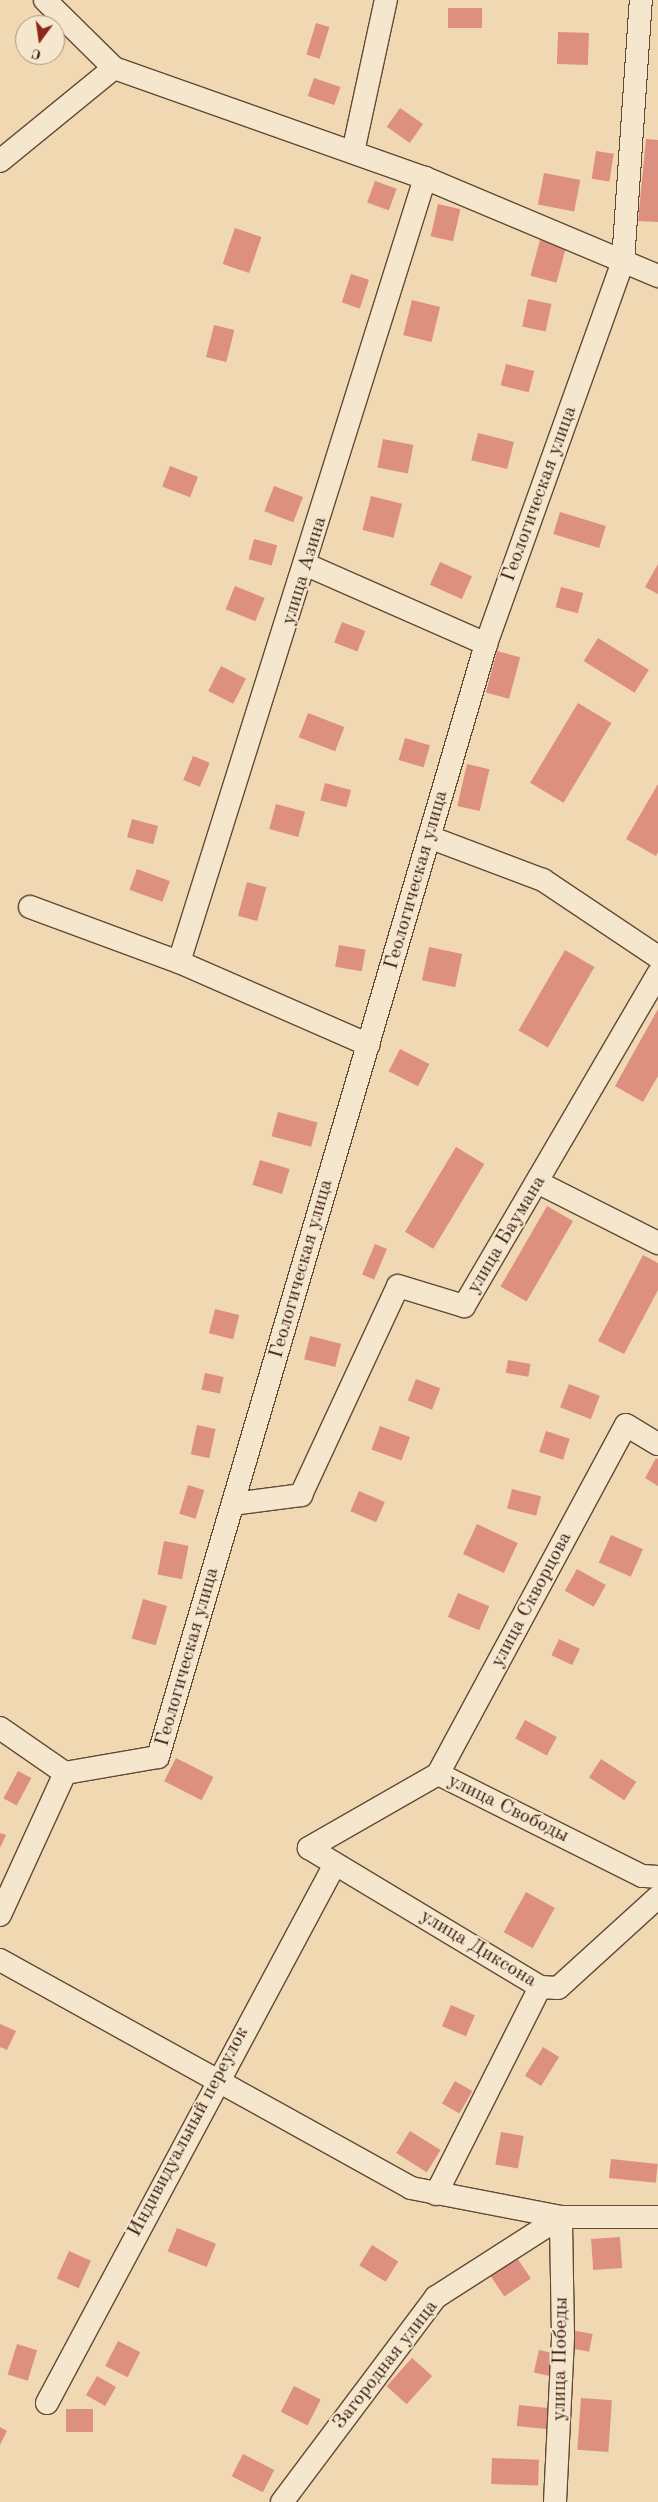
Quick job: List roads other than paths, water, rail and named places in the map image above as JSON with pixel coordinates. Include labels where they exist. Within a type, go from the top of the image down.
[{"type":"street","points":[[45,0],[114,68],[425,178],[658,276]]},
{"type":"street","points":[[353,152],[386,0]]},
{"type":"street","name":"Геологическая улица","points":[[64,1773],[158,1757],[486,644],[623,262],[641,0]]},
{"type":"street","points":[[0,161],[114,68]]},
{"type":"street","name":"улица Азина","points":[[179,962],[307,565],[425,178]]},
{"type":"street","points":[[307,565],[486,644]]},
{"type":"street","points":[[430,837],[543,880],[658,956]]},
{"type":"street","points":[[30,908],[179,962],[368,1044]]},
{"type":"street","name":"улица Баумана","points":[[232,1504],[301,1495],[398,1286],[464,1306],[539,1183],[658,974]]},
{"type":"street","points":[[539,1183],[658,1243]]},
{"type":"street","name":"улица Скворцова","points":[[438,1774],[626,1425],[658,1444]]},
{"type":"street","points":[[0,1728],[64,1773],[0,1915]]},
{"type":"street","name":"улица Свободы","points":[[309,1848],[438,1774],[642,1876],[658,1877]]},
{"type":"street","name":"улица Диксона","points":[[309,1848],[540,1987],[558,1988],[658,1898]]},
{"type":"street","name":"Индивидуальный переулок","points":[[47,2403],[216,2080],[335,1864]]},
{"type":"street","points":[[0,1960],[411,2188],[561,2217],[658,2217]]},
{"type":"street","points":[[436,2194],[540,1987]]},
{"type":"street","name":"Загородная улица","points":[[282,2502],[436,2297],[561,2217]]},
{"type":"street","name":"улица Победы","points":[[555,2502],[563,2337],[561,2217]]}]
